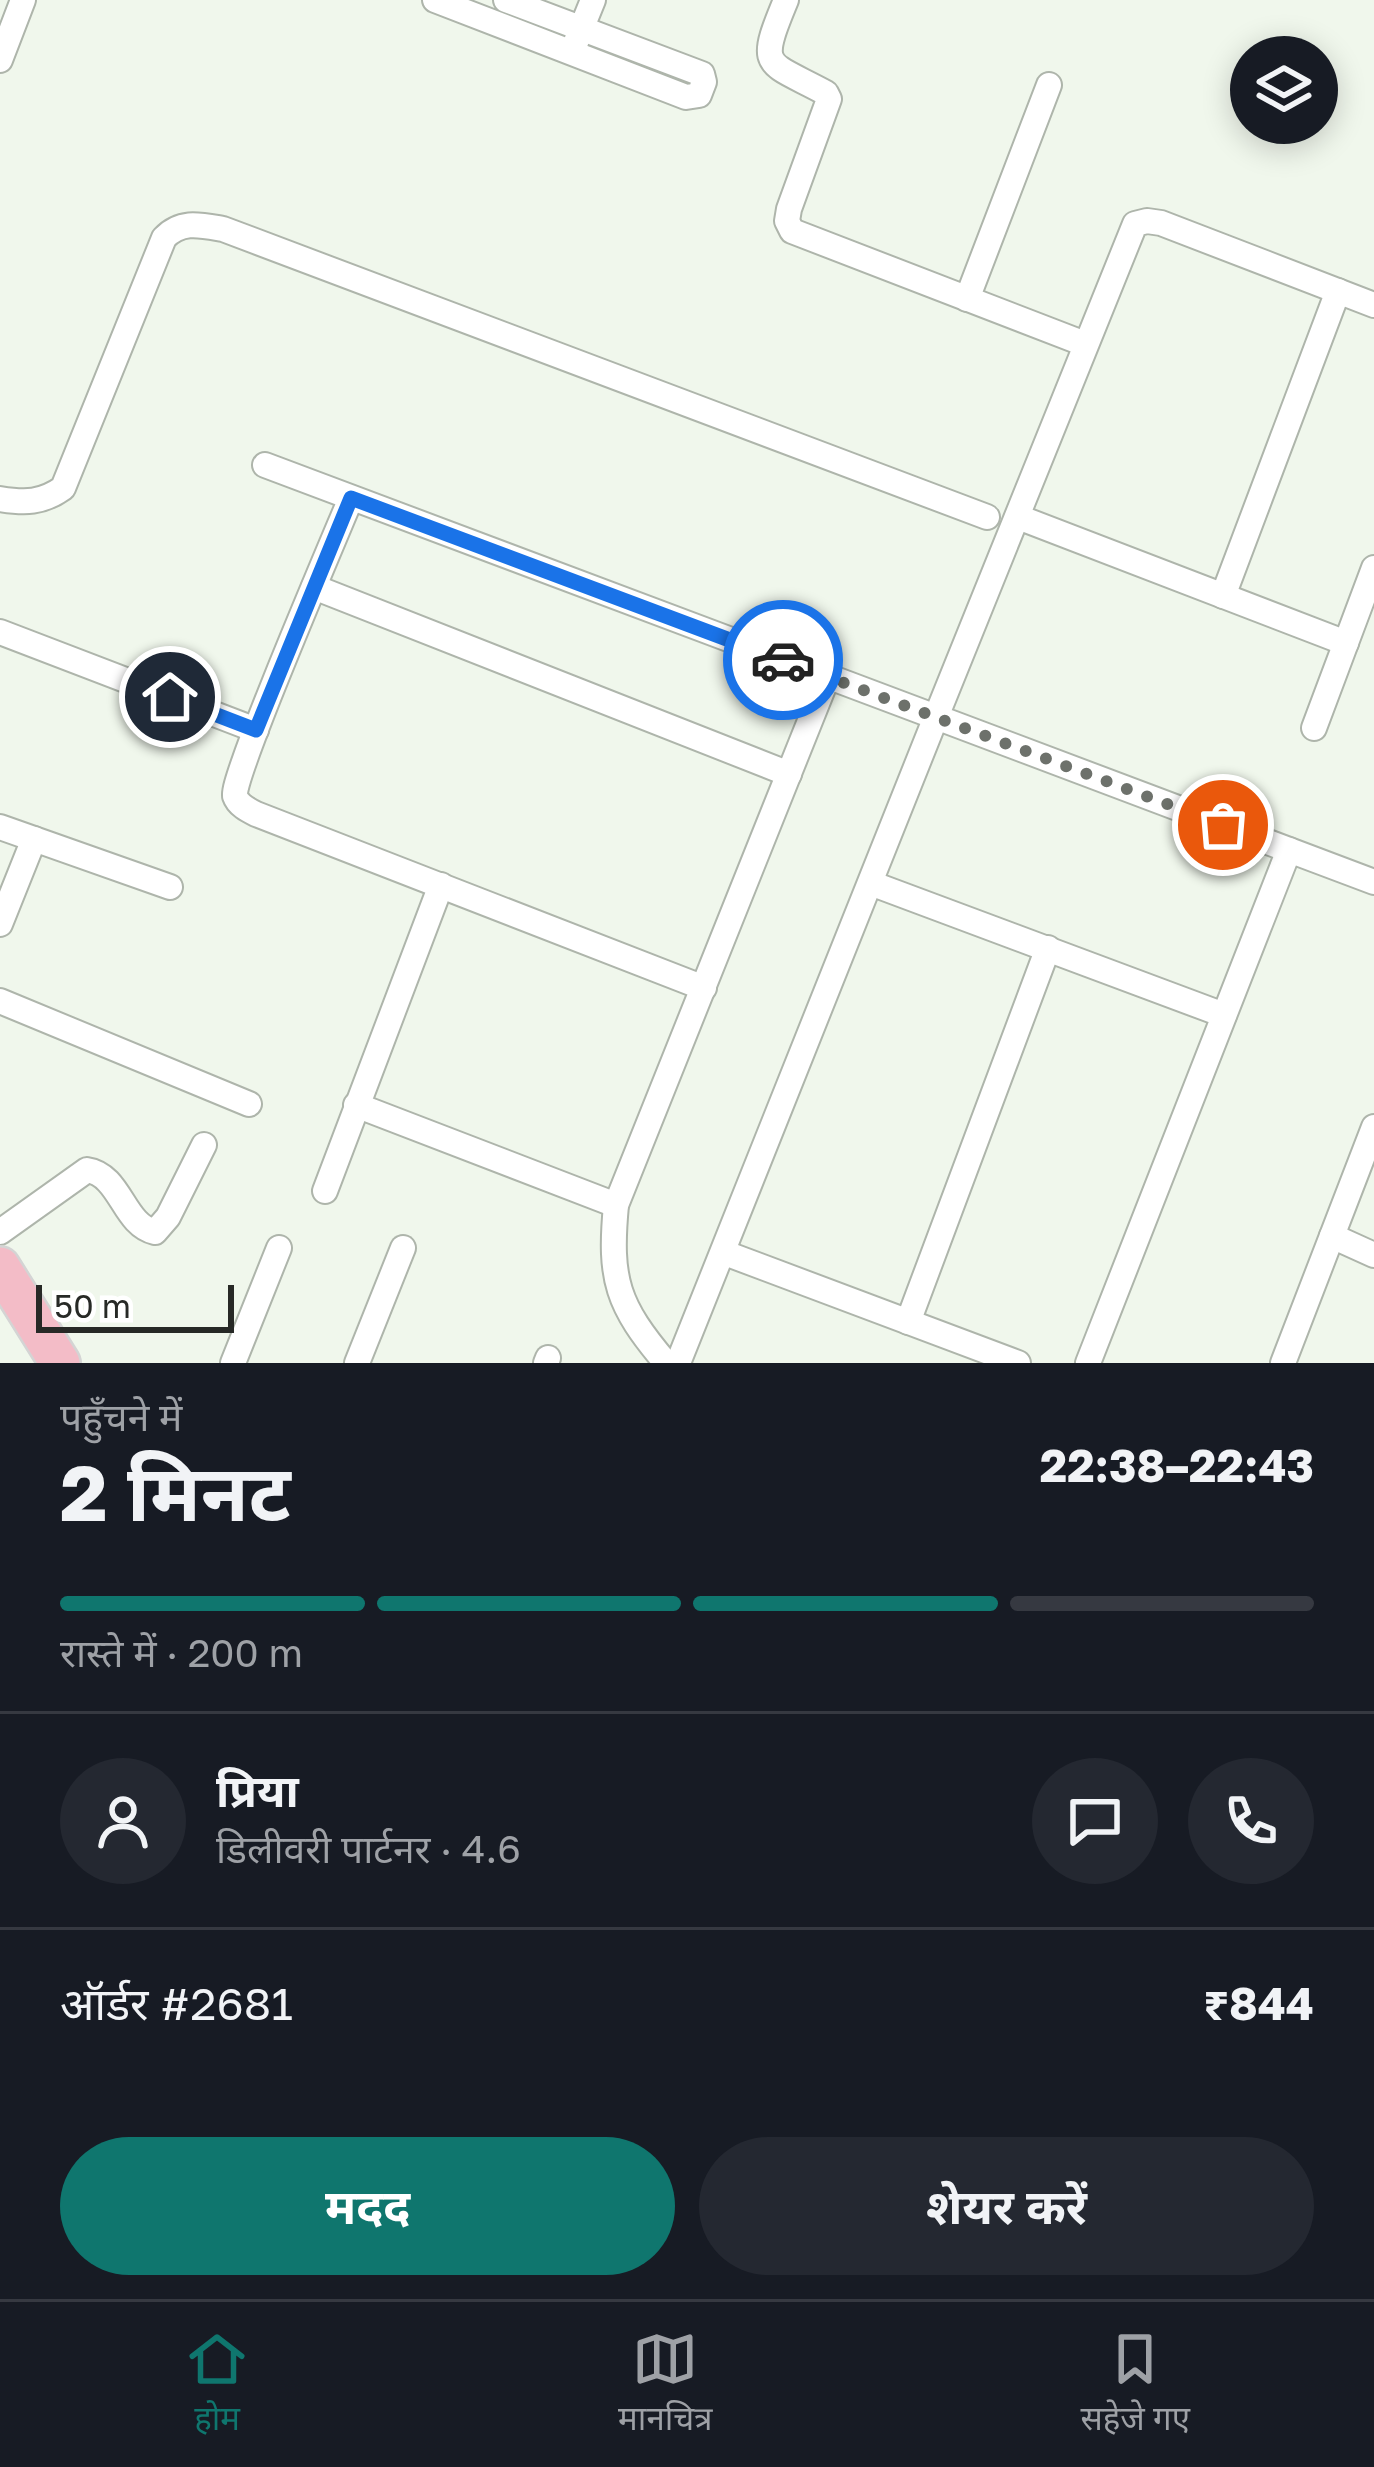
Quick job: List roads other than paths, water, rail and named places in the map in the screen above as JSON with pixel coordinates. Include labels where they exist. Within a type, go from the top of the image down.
[{"type":"main road","points":[[0,1267],[60,1363]]},
{"type":"main road","points":[[0,1318],[28,1363]]},
{"type":"street","points":[[0,60],[23,0]]},
{"type":"street","points":[[435,0],[692,99],[704,82],[694,70],[506,0]]},
{"type":"street","points":[[572,53],[592,0]]},
{"type":"street","points":[[786,0],[767,49],[771,62],[829,99],[789,209],[787,221],[792,231],[1085,344]]},
{"type":"street","points":[[967,299],[1049,85]]},
{"type":"street","points":[[679,1363],[1135,224],[1147,221],[1374,305]]},
{"type":"street","points":[[0,499],[26,503],[49,498],[63,488],[164,238],[173,228],[193,224],[223,229],[988,517]]},
{"type":"street","points":[[1223,596],[1338,292]]},
{"type":"street","points":[[265,465],[1374,882]]},
{"type":"street","points":[[351,498],[256,730],[235,796],[243,807],[704,988]]},
{"type":"street","points":[[1018,518],[1346,643]]},
{"type":"street","points":[[1314,728],[1374,568]]},
{"type":"street","points":[[314,587],[789,774]]},
{"type":"street","points":[[0,632],[256,730]]},
{"type":"street","points":[[666,1363],[634,1326],[616,1286],[612,1249],[616,1204],[828,676]]},
{"type":"street","points":[[0,827],[170,887]]},
{"type":"street","points":[[0,924],[34,839]]},
{"type":"street","points":[[1088,1363],[1289,850]]},
{"type":"street","points":[[873,884],[1224,1015]]},
{"type":"street","points":[[325,1191],[441,885]]},
{"type":"street","points":[[908,1322],[1048,948]]},
{"type":"street","points":[[0,1001],[249,1104]]},
{"type":"street","points":[[356,1106],[616,1204]]},
{"type":"street","points":[[1283,1363],[1374,1127]]},
{"type":"street","points":[[0,1232],[87,1170],[107,1180],[140,1226],[155,1232],[168,1217],[204,1145]]},
{"type":"street","points":[[1332,1236],[1374,1255]]},
{"type":"street","points":[[233,1363],[279,1248]]},
{"type":"street","points":[[357,1363],[403,1248]]},
{"type":"street","points":[[725,1253],[1018,1363]]}]
